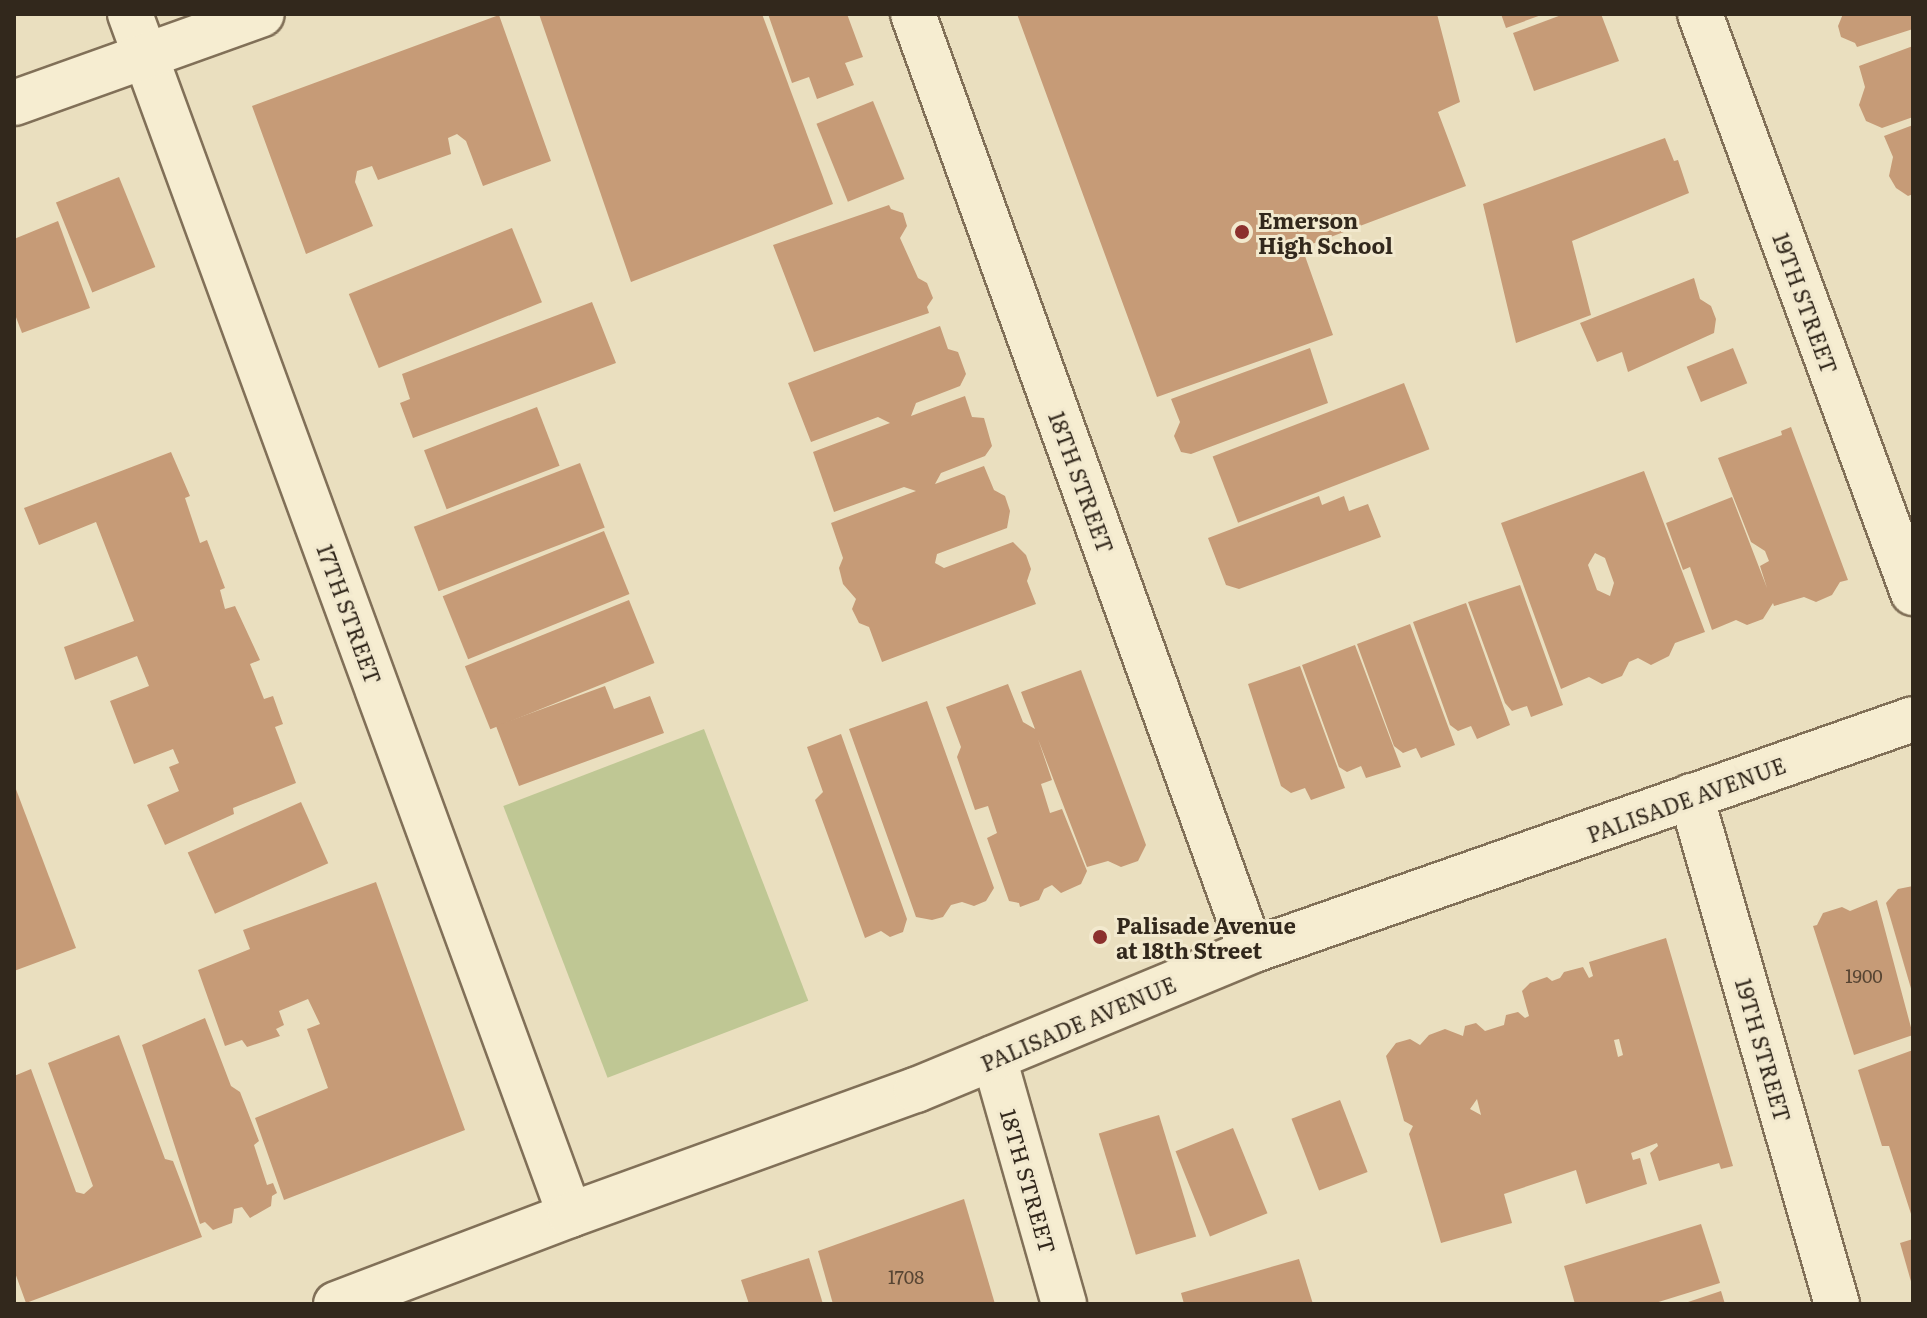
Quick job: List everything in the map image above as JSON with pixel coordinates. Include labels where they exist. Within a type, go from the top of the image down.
[{"type":"street","name":"17TH STREET","points":[[130,14],[570,1215]]},
{"type":"street","points":[[14,103],[262,14]]},
{"type":"street","name":"18TH STREET","points":[[913,14],[1251,951]]},
{"type":"street","name":"19TH STREET","points":[[1700,14],[1913,593]]},
{"type":"street","name":"PALISADE AVENUE","points":[[336,1304],[570,1215],[916,1090],[1251,951],[1913,719]]},
{"type":"street","name":"19TH STREET","points":[[1691,796],[1837,1304]]},
{"type":"street","name":"18TH STREET","points":[[994,1058],[1064,1304]]},
{"type":"green space","points":[[704,729],[808,1001],[608,1078],[503,806]]},
{"type":"building","points":[[539,14],[762,14],[833,204],[631,282]]},
{"type":"building","points":[[768,14],[847,14],[863,57],[845,63],[854,85],[817,99],[809,77],[792,83]]},
{"type":"building","name":"Emerson High School","points":[[1017,14],[1437,14],[1460,102],[1438,112],[1466,186],[1312,244],[1305,256],[1333,335],[1157,397]]},
{"type":"building","points":[[1501,14],[1544,14],[1506,28]]},
{"type":"building","points":[[1564,14],[1601,14],[1619,61],[1534,91],[1513,33]]},
{"type":"building","points":[[1843,14],[1913,14],[1913,29],[1857,47],[1841,37],[1838,26]]},
{"type":"building","points":[[499,15],[551,161],[483,186],[466,141],[457,134],[448,138],[451,154],[378,180],[372,166],[357,171],[355,182],[373,226],[306,254],[252,106]]},
{"type":"building","points":[[1913,46],[1913,117],[1882,128],[1866,121],[1859,105],[1865,87],[1859,66]]},
{"type":"building","points":[[873,101],[904,179],[848,202],[816,124]]},
{"type":"building","points":[[1913,125],[1913,194],[1908,196],[1896,188],[1889,176],[1893,157],[1884,136]]},
{"type":"building","points":[[1665,138],[1674,161],[1678,160],[1689,193],[1572,241],[1591,315],[1516,343],[1483,204]]},
{"type":"building","points":[[119,177],[155,267],[92,292],[56,202]]},
{"type":"building","points":[[889,205],[891,209],[903,213],[907,226],[900,238],[918,278],[927,283],[933,298],[927,307],[929,313],[814,352],[773,245]]},
{"type":"building","points":[[58,221],[90,308],[22,333],[14,312],[14,239]]},
{"type":"building","points":[[512,228],[542,302],[379,368],[349,294]]},
{"type":"building","points":[[1694,278],[1700,299],[1711,306],[1716,319],[1714,333],[1628,372],[1622,352],[1597,362],[1580,323]]},
{"type":"building","points":[[592,302],[616,363],[413,438],[400,403],[410,399],[402,374]]},
{"type":"building","points":[[940,326],[948,349],[958,352],[966,374],[960,386],[916,403],[911,416],[965,396],[972,417],[984,418],[992,446],[985,456],[941,473],[935,484],[984,466],[994,490],[1005,496],[1010,511],[1007,528],[937,554],[935,563],[944,568],[1013,542],[1026,555],[1031,569],[1027,581],[1036,604],[882,662],[869,627],[859,623],[852,609],[856,599],[843,584],[839,568],[843,558],[831,523],[916,491],[904,487],[834,512],[813,452],[890,423],[878,417],[811,442],[788,383]]},
{"type":"building","points":[[1310,348],[1328,403],[1191,454],[1181,452],[1174,436],[1180,422],[1171,399]]},
{"type":"building","points":[[1733,348],[1747,383],[1701,402],[1687,367]]},
{"type":"building","points":[[1404,383],[1429,449],[1238,523],[1213,456]]},
{"type":"building","points":[[537,407],[560,466],[447,509],[424,450]]},
{"type":"building","points":[[1791,427],[1848,580],[1840,582],[1832,595],[1816,602],[1804,597],[1774,606],[1773,603],[1763,619],[1747,625],[1736,620],[1712,630],[1690,567],[1683,570],[1666,523],[1732,497],[1767,588],[1760,566],[1769,561],[1765,551],[1751,542],[1718,458],[1782,435],[1781,431]]},
{"type":"building","points":[[171,452],[190,496],[185,498],[200,543],[207,540],[225,588],[220,590],[225,609],[235,606],[260,660],[250,664],[264,699],[273,696],[283,724],[275,727],[296,783],[233,808],[234,814],[165,845],[147,805],[179,791],[169,767],[179,763],[173,749],[134,764],[110,701],[149,686],[137,656],[75,680],[64,647],[134,621],[96,522],[39,545],[24,508]]},
{"type":"building","points":[[580,463],[605,527],[439,591],[414,527]]},
{"type":"building","points":[[1644,471],[1705,632],[1675,643],[1669,656],[1651,665],[1638,658],[1629,662],[1622,676],[1602,684],[1589,677],[1561,689],[1501,523]],"holes":[[[1595,553],[1605,558],[1614,583],[1610,596],[1597,590],[1588,565]]]},
{"type":"building","points":[[1319,496],[1322,505],[1344,496],[1349,511],[1368,504],[1381,537],[1239,589],[1226,585],[1208,538]]},
{"type":"building","points":[[604,531],[629,594],[468,659],[443,596]]},
{"type":"building","points":[[1520,585],[1563,705],[1531,717],[1527,706],[1512,711],[1505,703],[1468,602]]},
{"type":"building","points":[[629,600],[654,663],[490,729],[465,666]]},
{"type":"building","points":[[1466,603],[1510,725],[1477,739],[1471,726],[1458,731],[1450,725],[1413,622]]},
{"type":"building","points":[[1410,624],[1455,745],[1421,758],[1416,748],[1403,753],[1394,746],[1357,644]]},
{"type":"building","points":[[1355,645],[1401,767],[1366,778],[1361,766],[1347,772],[1339,767],[1302,665]]},
{"type":"building","points":[[1300,666],[1345,788],[1311,800],[1305,788],[1291,793],[1281,786],[1248,684]]},
{"type":"building","points":[[1081,670],[1146,845],[1138,861],[1121,867],[1108,861],[1087,867],[1038,739],[1052,780],[1041,784],[1050,813],[1062,809],[1087,871],[1081,884],[1061,893],[1052,885],[1044,889],[1039,900],[1020,907],[1019,903],[1009,901],[987,838],[997,833],[988,806],[975,810],[957,757],[961,747],[946,707],[1008,684],[1023,722],[1035,729],[1021,692]]},
{"type":"building","points":[[605,686],[614,709],[650,696],[664,733],[519,786],[496,726]]},
{"type":"building","points":[[927,701],[994,888],[986,901],[974,906],[962,902],[951,905],[943,917],[932,920],[916,917],[849,729]]},
{"type":"building","points":[[841,734],[907,919],[903,932],[890,937],[881,931],[865,938],[815,800],[823,792],[807,747]]},
{"type":"building","points":[[14,784],[76,948],[14,971]]},
{"type":"building","points":[[301,802],[328,863],[215,914],[188,852]]},
{"type":"building","points":[[376,882],[465,1130],[284,1200],[255,1118],[328,1088],[307,1029],[320,1024],[308,999],[279,1011],[284,1025],[276,1029],[280,1036],[247,1047],[242,1040],[225,1046],[198,970],[250,949],[243,930]]},
{"type":"building","points":[[1913,886],[1912,992],[1886,903],[1898,889]]},
{"type":"building","points":[[1877,900],[1913,1035],[1854,1055],[1813,926],[1817,925],[1823,913],[1842,907],[1850,911]]},
{"type":"building","points":[[1666,938],[1733,1166],[1721,1169],[1719,1163],[1659,1181],[1650,1153],[1658,1146],[1657,1143],[1631,1153],[1633,1160],[1640,1158],[1647,1184],[1586,1204],[1576,1170],[1504,1194],[1512,1223],[1441,1243],[1409,1134],[1413,1126],[1404,1121],[1386,1056],[1396,1043],[1410,1039],[1420,1045],[1429,1035],[1445,1029],[1463,1036],[1465,1026],[1476,1023],[1485,1031],[1504,1025],[1506,1015],[1518,1012],[1525,1018],[1529,1016],[1522,991],[1530,983],[1547,977],[1552,981],[1564,972],[1583,967],[1589,978],[1593,976],[1589,962]],"holes":[[[1619,1039],[1623,1055],[1618,1057],[1614,1040]],[[1477,1099],[1481,1115],[1470,1109]]]},
{"type":"building","points":[[205,1018],[231,1086],[240,1092],[259,1141],[254,1145],[267,1185],[273,1183],[277,1193],[272,1196],[271,1206],[250,1218],[242,1207],[234,1209],[232,1223],[213,1230],[205,1222],[200,1224],[142,1045]]},
{"type":"building","points":[[119,1035],[165,1159],[173,1161],[202,1237],[26,1303],[14,1270],[14,1076],[31,1069],[76,1192],[84,1194],[93,1186],[48,1063]]},
{"type":"building","points":[[1913,1050],[1912,1217],[1889,1146],[1882,1146],[1858,1070]]},
{"type":"building","points":[[1340,1100],[1368,1172],[1319,1191],[1291,1119]]},
{"type":"building","points":[[1159,1115],[1196,1236],[1136,1255],[1099,1133]]},
{"type":"building","points":[[1233,1128],[1267,1213],[1210,1237],[1176,1151]]},
{"type":"building","points":[[964,1199],[995,1304],[833,1304],[818,1251]]},
{"type":"building","points":[[1701,1224],[1720,1283],[1652,1304],[1575,1304],[1564,1266]]},
{"type":"building","points":[[1913,1239],[1913,1285],[1912,1285],[1900,1243]]},
{"type":"building","points":[[809,1258],[823,1304],[749,1304],[741,1280]]},
{"type":"building","points":[[1299,1259],[1313,1304],[1184,1304],[1181,1293]]},
{"type":"building","points":[[1721,1291],[1725,1304],[1685,1304],[1685,1303]]},
{"type":"place","name":"Emerson High School","points":[[1242,232]]},
{"type":"place","name":"Palisade Avenue at 18th Street","points":[[1100,937]]}]
